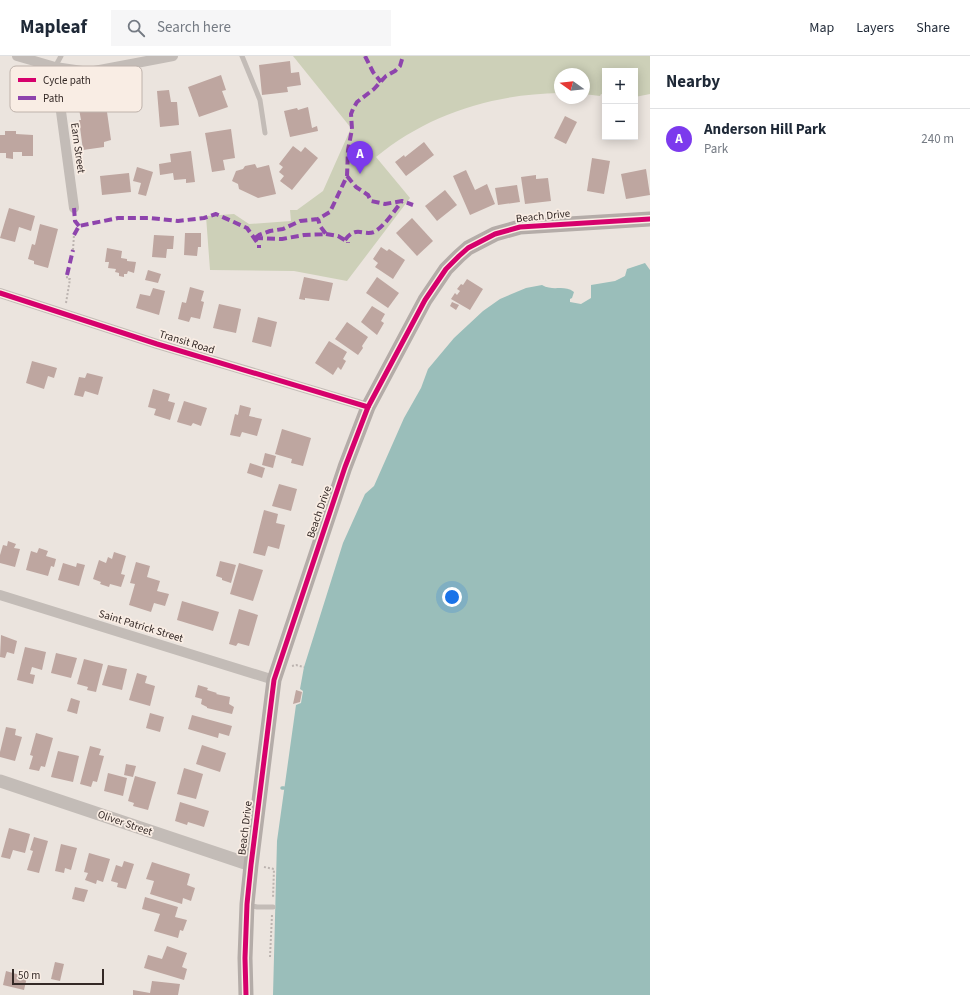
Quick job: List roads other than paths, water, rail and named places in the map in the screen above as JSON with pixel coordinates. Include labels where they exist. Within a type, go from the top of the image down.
[{"type":"main road","name":"Beach Drive","points":[[246,995],[244,958],[247,904],[274,680],[345,467],[368,407],[425,300],[446,269],[468,248],[495,234],[520,227],[650,219]]},
{"type":"street","points":[[17,56],[52,66]]},
{"type":"street","points":[[121,66],[173,56]]},
{"type":"street","name":"Earn Street","points":[[61,112],[74,208]]},
{"type":"street","name":"Transit Road","points":[[0,293],[157,344],[368,407]]},
{"type":"street","name":"Saint Patrick Street","points":[[0,595],[274,680]]},
{"type":"street","name":"Oliver Street","points":[[0,781],[251,865]]},
{"type":"lane","points":[[56,66],[61,56]]},
{"type":"lane","points":[[242,56],[260,100],[265,134]]},
{"type":"lane","points":[[247,904],[257,907],[272,907]]},
{"type":"water","points":[[645,263],[650,270],[650,995],[273,995],[277,841],[296,705],[301,703],[303,691],[300,689],[304,667],[343,543],[365,494],[374,486],[404,418],[421,388],[428,369],[454,338],[483,311],[500,299],[526,288],[542,285],[551,288],[570,290],[574,292],[570,302],[581,304],[591,298],[591,285],[615,281],[625,276],[627,269]]},
{"type":"place","name":"Anderson Hill Park","points":[[360,174]]}]
